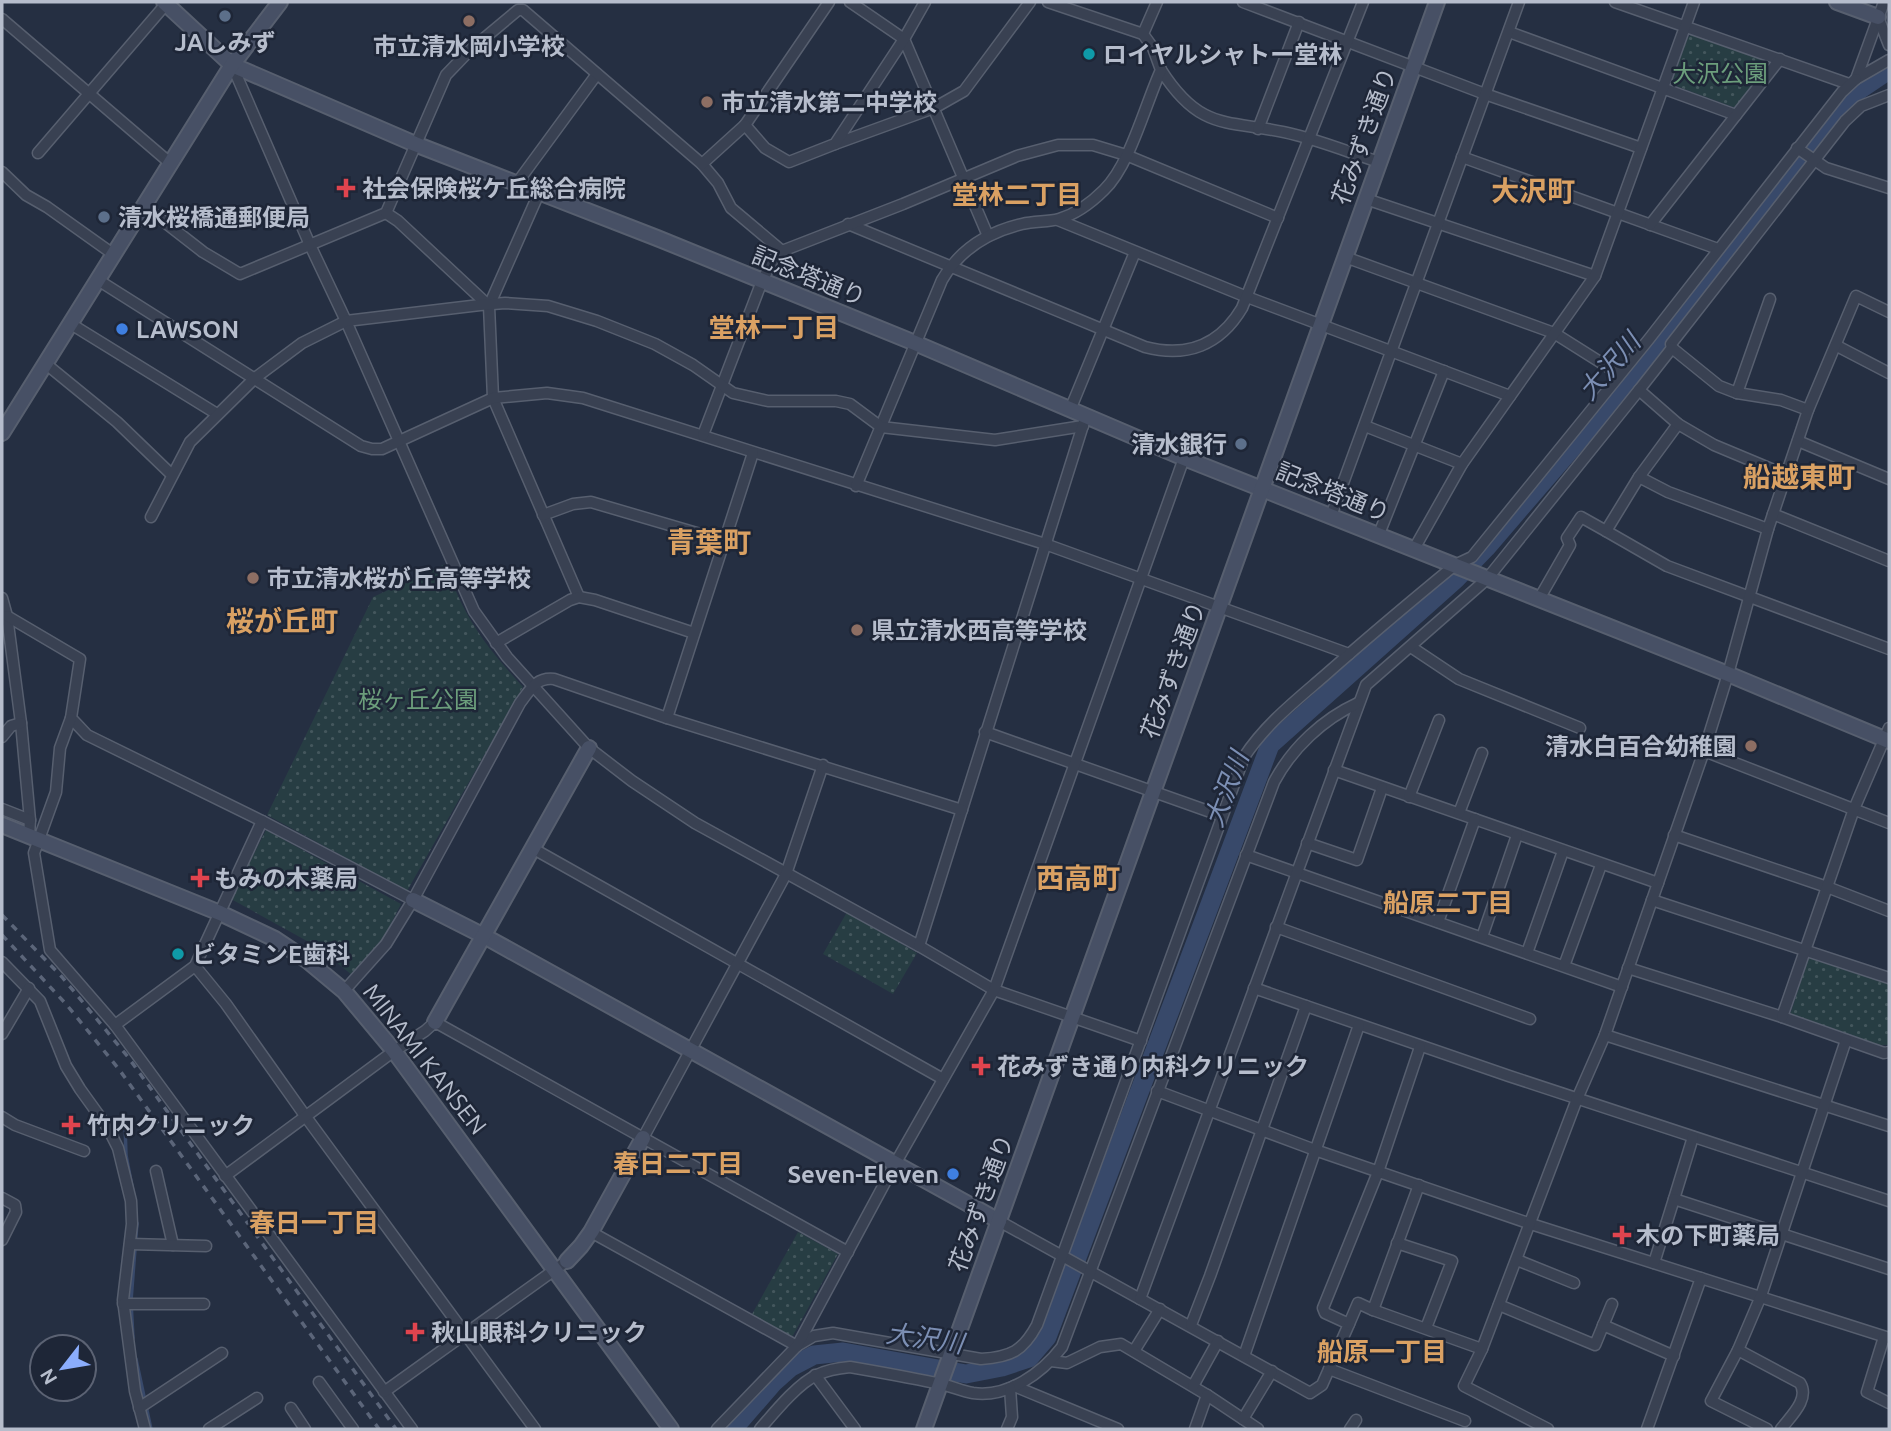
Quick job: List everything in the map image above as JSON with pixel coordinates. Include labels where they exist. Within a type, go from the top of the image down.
[{"type":"street","points":[[4,422],[46,364],[232,65],[280,2]]},
{"type":"street","points":[[702,164],[745,125],[829,2]]},
{"type":"street","points":[[850,2],[904,39],[988,236]]},
{"type":"street","points":[[835,144],[925,2]]},
{"type":"street","points":[[745,125],[765,148],[789,162],[934,108],[964,91],[1030,2]]},
{"type":"street","points":[[1048,2],[1143,34],[1153,48],[1161,70],[1184,102],[1199,112],[1217,120],[1294,134],[1379,162]]},
{"type":"street","points":[[1143,34],[1157,2]]},
{"type":"street","points":[[1243,2],[1485,94],[1641,148]]},
{"type":"street","points":[[848,224],[1159,351],[1188,350],[1213,340],[1226,331],[1236,319],[1247,297],[1363,2]]},
{"type":"street","name":"花みずき通り","points":[[940,1384],[1437,2]]},
{"type":"street","points":[[1331,516],[1520,2]]},
{"type":"street","points":[[1615,2],[1780,60],[1853,82],[1889,60]]},
{"type":"street","points":[[1414,549],[1462,464],[1595,276],[1694,2]]},
{"type":"street","points":[[1838,2],[1881,26],[1889,45]]},
{"type":"street","points":[[797,1346],[814,1336],[833,1333],[981,1359],[999,1358],[1015,1352],[1029,1340],[1037,1325],[1244,757],[1273,720],[1349,653],[1455,565],[1472,557],[1649,339],[1797,148],[1853,82],[1881,26],[1884,2]]},
{"type":"street","points":[[38,153],[165,3]]},
{"type":"street","name":"記念塔通り","points":[[165,3],[232,65],[415,144],[915,343],[1070,410],[1084,421],[1262,488],[1487,579]]},
{"type":"street","points":[[144,206],[203,251],[240,274],[386,214],[446,75],[453,65],[512,13],[523,10],[702,164],[732,208],[782,251]]},
{"type":"street","points":[[2,19],[170,163]]},
{"type":"street","points":[[1258,129],[1299,22]]},
{"type":"street","points":[[1509,32],[1736,115]]},
{"type":"street","points":[[1650,225],[1780,60]]},
{"type":"street","points":[[232,65],[474,611],[496,643],[589,748],[664,803],[994,990],[1141,1041]]},
{"type":"street","points":[[856,486],[949,267],[970,246],[988,236],[1023,224],[1058,220],[1082,208],[1106,188],[1121,168],[1161,70]]},
{"type":"street","points":[[517,183],[597,74]]},
{"type":"street","points":[[1140,1299],[1366,685],[1487,579],[1672,348],[1671,344],[1845,121],[1861,106],[1889,95]]},
{"type":"street","points":[[702,435],[762,281],[773,260],[782,251],[1017,156],[1058,145],[1093,145],[1126,155],[1278,218]]},
{"type":"street","points":[[1797,148],[1826,168],[1889,188]]},
{"type":"street","points":[[1462,156],[1718,249]]},
{"type":"street","points":[[2,172],[26,195],[47,206],[113,254]]},
{"type":"street","points":[[539,192],[489,306],[493,398],[579,597]]},
{"type":"street","points":[[1366,199],[1595,276]]},
{"type":"street","points":[[386,214],[398,221],[489,306]]},
{"type":"street","points":[[1058,220],[1247,297],[1510,396]]},
{"type":"street","points":[[1070,410],[1135,252]]},
{"type":"street","points":[[1345,257],[1554,334],[1619,373]]},
{"type":"street","points":[[98,280],[361,446],[382,449],[493,398],[547,393],[583,398],[1045,544],[1349,653]]},
{"type":"street","points":[[1548,1429],[1464,1387],[1482,1349],[1622,987],[1704,751],[1768,530],[1808,410],[1856,296],[1889,312]]},
{"type":"street","points":[[1737,393],[1770,299]]},
{"type":"street","points":[[151,517],[190,442],[255,378],[302,343],[346,321],[505,303],[548,306],[597,321],[655,344],[733,393],[768,401],[836,401],[850,404],[881,427],[995,440],[1084,421],[919,946]]},
{"type":"street","points":[[71,324],[217,414]]},
{"type":"street","points":[[1837,346],[1889,373]]},
{"type":"street","points":[[1672,348],[1719,386],[1737,393],[1781,400],[1808,410]]},
{"type":"street","points":[[46,364],[117,422],[172,475]]},
{"type":"street","points":[[1379,534],[1444,371]]},
{"type":"street","points":[[1639,390],[1678,424],[1714,445],[1788,476]]},
{"type":"street","points":[[1606,531],[1639,477],[1678,424]]},
{"type":"street","points":[[1365,426],[1462,464]]},
{"type":"street","points":[[1798,441],[1889,479]]},
{"type":"street","points":[[667,718],[753,453]]},
{"type":"street","points":[[718,1429],[797,1346],[895,1164],[994,990],[1184,458]]},
{"type":"street","points":[[1639,477],[1668,492],[1768,530]]},
{"type":"street","points":[[543,515],[573,504],[591,502],[724,541]]},
{"type":"street","points":[[1773,514],[1889,561]]},
{"type":"street","points":[[1539,598],[1570,545],[1567,538],[1581,517],[1667,566],[1889,649]]},
{"type":"street","points":[[1487,579],[1888,736],[1854,809],[1782,1017]]},
{"type":"street","points":[[496,643],[561,604],[579,597],[694,633]]},
{"type":"street","points":[[2,598],[7,616],[5,635],[21,723],[34,853],[50,950],[115,1025],[412,1429]]},
{"type":"street","points":[[7,616],[80,659],[71,718],[60,748],[56,792],[34,838]]},
{"type":"street","points":[[1411,647],[1459,679],[1580,728]]},
{"type":"street","points":[[344,991],[386,944],[413,900],[520,703],[533,686],[546,678],[554,678],[667,718],[962,810]]},
{"type":"street","points":[[764,1428],[802,1385],[815,1375],[850,1367],[975,1393],[993,1392],[1012,1387],[1051,1361],[1062,1347],[1273,782],[1286,760],[1342,710],[1359,703]]},
{"type":"street","points":[[71,718],[87,736],[262,821],[484,936],[1310,1393],[1322,1385],[1358,1303],[1482,1349]]},
{"type":"street","points":[[1409,797],[1439,720]]},
{"type":"street","points":[[2,737],[11,726],[21,723]]},
{"type":"street","points":[[985,732],[1222,816]]},
{"type":"street","points":[[225,1176],[435,1022],[589,748]]},
{"type":"street","points":[[1704,751],[1889,823]]},
{"type":"street","points":[[1460,813],[1482,753]]},
{"type":"street","points":[[384,1392],[567,1261],[591,1232],[786,874],[823,765]]},
{"type":"street","points":[[1334,770],[1658,883]]},
{"type":"street","points":[[1307,843],[1357,860],[1382,788]]},
{"type":"street","points":[[2,809],[30,820]]},
{"type":"street","points":[[1438,922],[1475,818]]},
{"type":"street","points":[[115,1025],[195,966],[262,821]]},
{"type":"street","name":"MINAMI KANSEN","points":[[2,825],[220,913],[275,939],[308,961],[344,991],[394,1051],[671,1429]]},
{"type":"street","points":[[1482,937],[1517,835]]},
{"type":"street","points":[[1674,835],[1889,911]]},
{"type":"street","points":[[532,848],[943,1079]]},
{"type":"street","points":[[1527,953],[1563,850]]},
{"type":"street","points":[[1246,855],[1622,987]]},
{"type":"street","points":[[1564,966],[1601,865]]},
{"type":"street","points":[[1652,900],[1889,978]]},
{"type":"street","points":[[1276,927],[1530,1019]]},
{"type":"street","points":[[2,962],[29,988],[46,1011],[73,1078],[108,1128],[118,1148],[131,1201],[132,1224],[123,1304],[139,1408],[145,1429]]},
{"type":"street","points":[[195,966],[226,1004],[536,1429]]},
{"type":"street","points":[[1628,968],[1782,1017],[1884,1054],[1889,1052]]},
{"type":"street","points":[[2,1033],[29,988]]},
{"type":"street","points":[[1254,988],[1577,1099],[1889,1201]]},
{"type":"street","points":[[1191,1325],[1306,1006]]},
{"type":"street","points":[[435,1022],[848,1252]]},
{"type":"street","points":[[1244,1356],[1359,1025]]},
{"type":"street","points":[[1605,1035],[1889,1126]]},
{"type":"street","points":[[1767,1429],[1711,1401],[1762,1296],[1846,1040]]},
{"type":"street","points":[[1349,1324],[1325,1313],[1323,1308],[1378,1172],[1420,1046]]},
{"type":"street","points":[[1157,1091],[1315,1150],[1531,1224],[1886,1338],[1867,1392],[1889,1403]]},
{"type":"street","points":[[2,1117],[15,1125],[84,1151]]},
{"type":"street","points":[[1654,1263],[1693,1137]]},
{"type":"street","points":[[156,1171],[173,1245]]},
{"type":"street","points":[[1373,1310],[1419,1185]]},
{"type":"street","points":[[2,1198],[15,1205],[16,1212],[2,1240]]},
{"type":"street","points":[[1674,1199],[1889,1269]]},
{"type":"street","points":[[591,1232],[797,1346]]},
{"type":"street","points":[[1397,1243],[1452,1261],[1426,1328]]},
{"type":"street","points":[[130,1244],[205,1246]]},
{"type":"street","points":[[1517,1260],[1574,1283]]},
{"type":"street","points":[[1647,1429],[1701,1278]]},
{"type":"street","points":[[123,1304],[204,1304]]},
{"type":"street","points":[[1499,1305],[1595,1345],[1612,1304]]},
{"type":"street","points":[[1134,1351],[1160,1309]]},
{"type":"street","points":[[1603,1325],[1674,1356]]},
{"type":"street","points":[[1193,1386],[1218,1341]]},
{"type":"street","points":[[1051,1361],[1067,1363],[1109,1344],[1121,1344],[1193,1386],[1258,1429]]},
{"type":"street","points":[[1738,1350],[1800,1383],[1804,1390],[1804,1397],[1781,1429]]},
{"type":"street","points":[[139,1408],[222,1353]]},
{"type":"street","points":[[1329,1368],[1465,1421]]},
{"type":"street","points":[[1243,1419],[1272,1371]]},
{"type":"street","points":[[815,1375],[855,1429]]},
{"type":"street","points":[[319,1382],[353,1429]]},
{"type":"street","points":[[924,1429],[940,1384]]},
{"type":"street","points":[[1007,1429],[1012,1416],[1012,1387]]},
{"type":"street","points":[[1012,1387],[1118,1429]]},
{"type":"street","points":[[1195,1429],[1207,1395]]},
{"type":"street","points":[[209,1429],[257,1398]]},
{"type":"street","points":[[291,1408],[305,1429]]},
{"type":"green space","name":"大沢公園","points":[[1693,34],[1767,60],[1769,65],[1738,106],[1733,107],[1676,86],[1672,81],[1688,37]]},
{"type":"green space","name":"桜ヶ丘公園","points":[[445,564],[468,616],[497,657],[523,687],[407,891],[267,815],[373,597]]},
{"type":"green space","points":[[266,830],[401,904],[382,941],[352,975],[316,946],[231,899]]},
{"type":"green space","points":[[847,912],[917,953],[893,994],[823,954]]},
{"type":"green space","points":[[1809,956],[1888,983],[1889,1045],[1879,1045],[1790,1015]]},
{"type":"green space","points":[[798,1232],[838,1254],[791,1339],[751,1316]]},
{"type":"waterway","name":"大沢川","points":[[733,1429],[773,1383],[791,1367],[814,1355],[843,1352],[966,1374],[1029,1358],[1047,1337],[1270,745],[1456,579],[1486,548],[1669,335],[1817,139],[1859,90],[1889,70]]},
{"type":"waterway","points":[[125,1124],[126,1155],[135,1202]]},
{"type":"waterway","points":[[133,1338],[131,1301],[137,1223]]},
{"type":"waterway","points":[[136,1359],[151,1429]]},
{"type":"railway","points":[[2,915],[62,977],[128,1057],[396,1429]]},
{"type":"railway","points":[[2,935],[66,1004],[118,1068],[379,1429]]},
{"type":"place","name":"JAしみず","points":[[225,16]]},
{"type":"place","name":"市立清水岡小学校","points":[[469,21]]},
{"type":"place","name":"ロイヤルシャトー堂林","points":[[1089,54]]},
{"type":"place","name":"市立清水第二中学校","points":[[707,102]]},
{"type":"place","name":"社会保険桜ケ丘総合病院","points":[[346,188]]},
{"type":"place","name":"清水桜橋通郵便局","points":[[104,217]]},
{"type":"place","name":"LAWSON","points":[[122,329]]},
{"type":"place","name":"清水銀行","points":[[1241,444]]},
{"type":"place","name":"市立清水桜が丘高等学校","points":[[253,578]]},
{"type":"place","name":"県立清水西高等学校","points":[[857,630]]},
{"type":"place","name":"清水白百合幼稚園","points":[[1751,746]]},
{"type":"place","name":"もみの木薬局","points":[[200,878]]},
{"type":"place","name":"ビタミンE歯科","points":[[178,954]]},
{"type":"place","name":"花みずき通り内科クリニック","points":[[981,1066]]},
{"type":"place","name":"竹内クリニック","points":[[71,1125]]},
{"type":"place","name":"Seven-Eleven","points":[[953,1174]]},
{"type":"place","name":"木の下町薬局","points":[[1622,1235]]},
{"type":"place","name":"秋山眼科クリニック","points":[[415,1332]]},
{"type":"district","name":"大沢町","points":[[1533,190]]},
{"type":"district","name":"堂林二丁目","points":[[1017,194]]},
{"type":"district","name":"堂林一丁目","points":[[774,327]]},
{"type":"district","name":"船越東町","points":[[1799,476]]},
{"type":"district","name":"青葉町","points":[[709,541]]},
{"type":"district","name":"桜が丘町","points":[[282,620]]},
{"type":"district","name":"西高町","points":[[1078,877]]},
{"type":"district","name":"船原二丁目","points":[[1448,902]]},
{"type":"district","name":"春日二丁目","points":[[678,1163]]},
{"type":"district","name":"春日一丁目","points":[[314,1222]]},
{"type":"district","name":"船原一丁目","points":[[1382,1351]]}]
